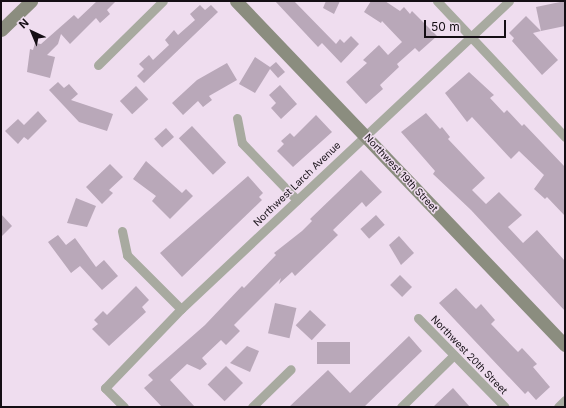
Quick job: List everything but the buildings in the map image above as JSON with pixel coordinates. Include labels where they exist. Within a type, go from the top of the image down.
[{"type":"main road","points":[[1,30],[31,1]]},
{"type":"main road","name":"Northwest 19th Street","points":[[236,1],[565,345]]},
{"type":"street","points":[[98,65],[163,1]]},
{"type":"street","points":[[437,1],[565,137]]},
{"type":"street","name":"Northwest Larch Avenue","points":[[124,407],[105,388],[181,308],[509,1]]},
{"type":"street","points":[[236,118],[242,143],[297,200]]},
{"type":"street","points":[[122,231],[127,255],[181,308]]},
{"type":"street","name":"Northwest 20th Street","points":[[418,318],[505,407]]},
{"type":"street","points":[[401,407],[454,355]]},
{"type":"street","points":[[252,407],[291,369]]},
{"type":"street","points":[[558,407],[565,400]]}]
